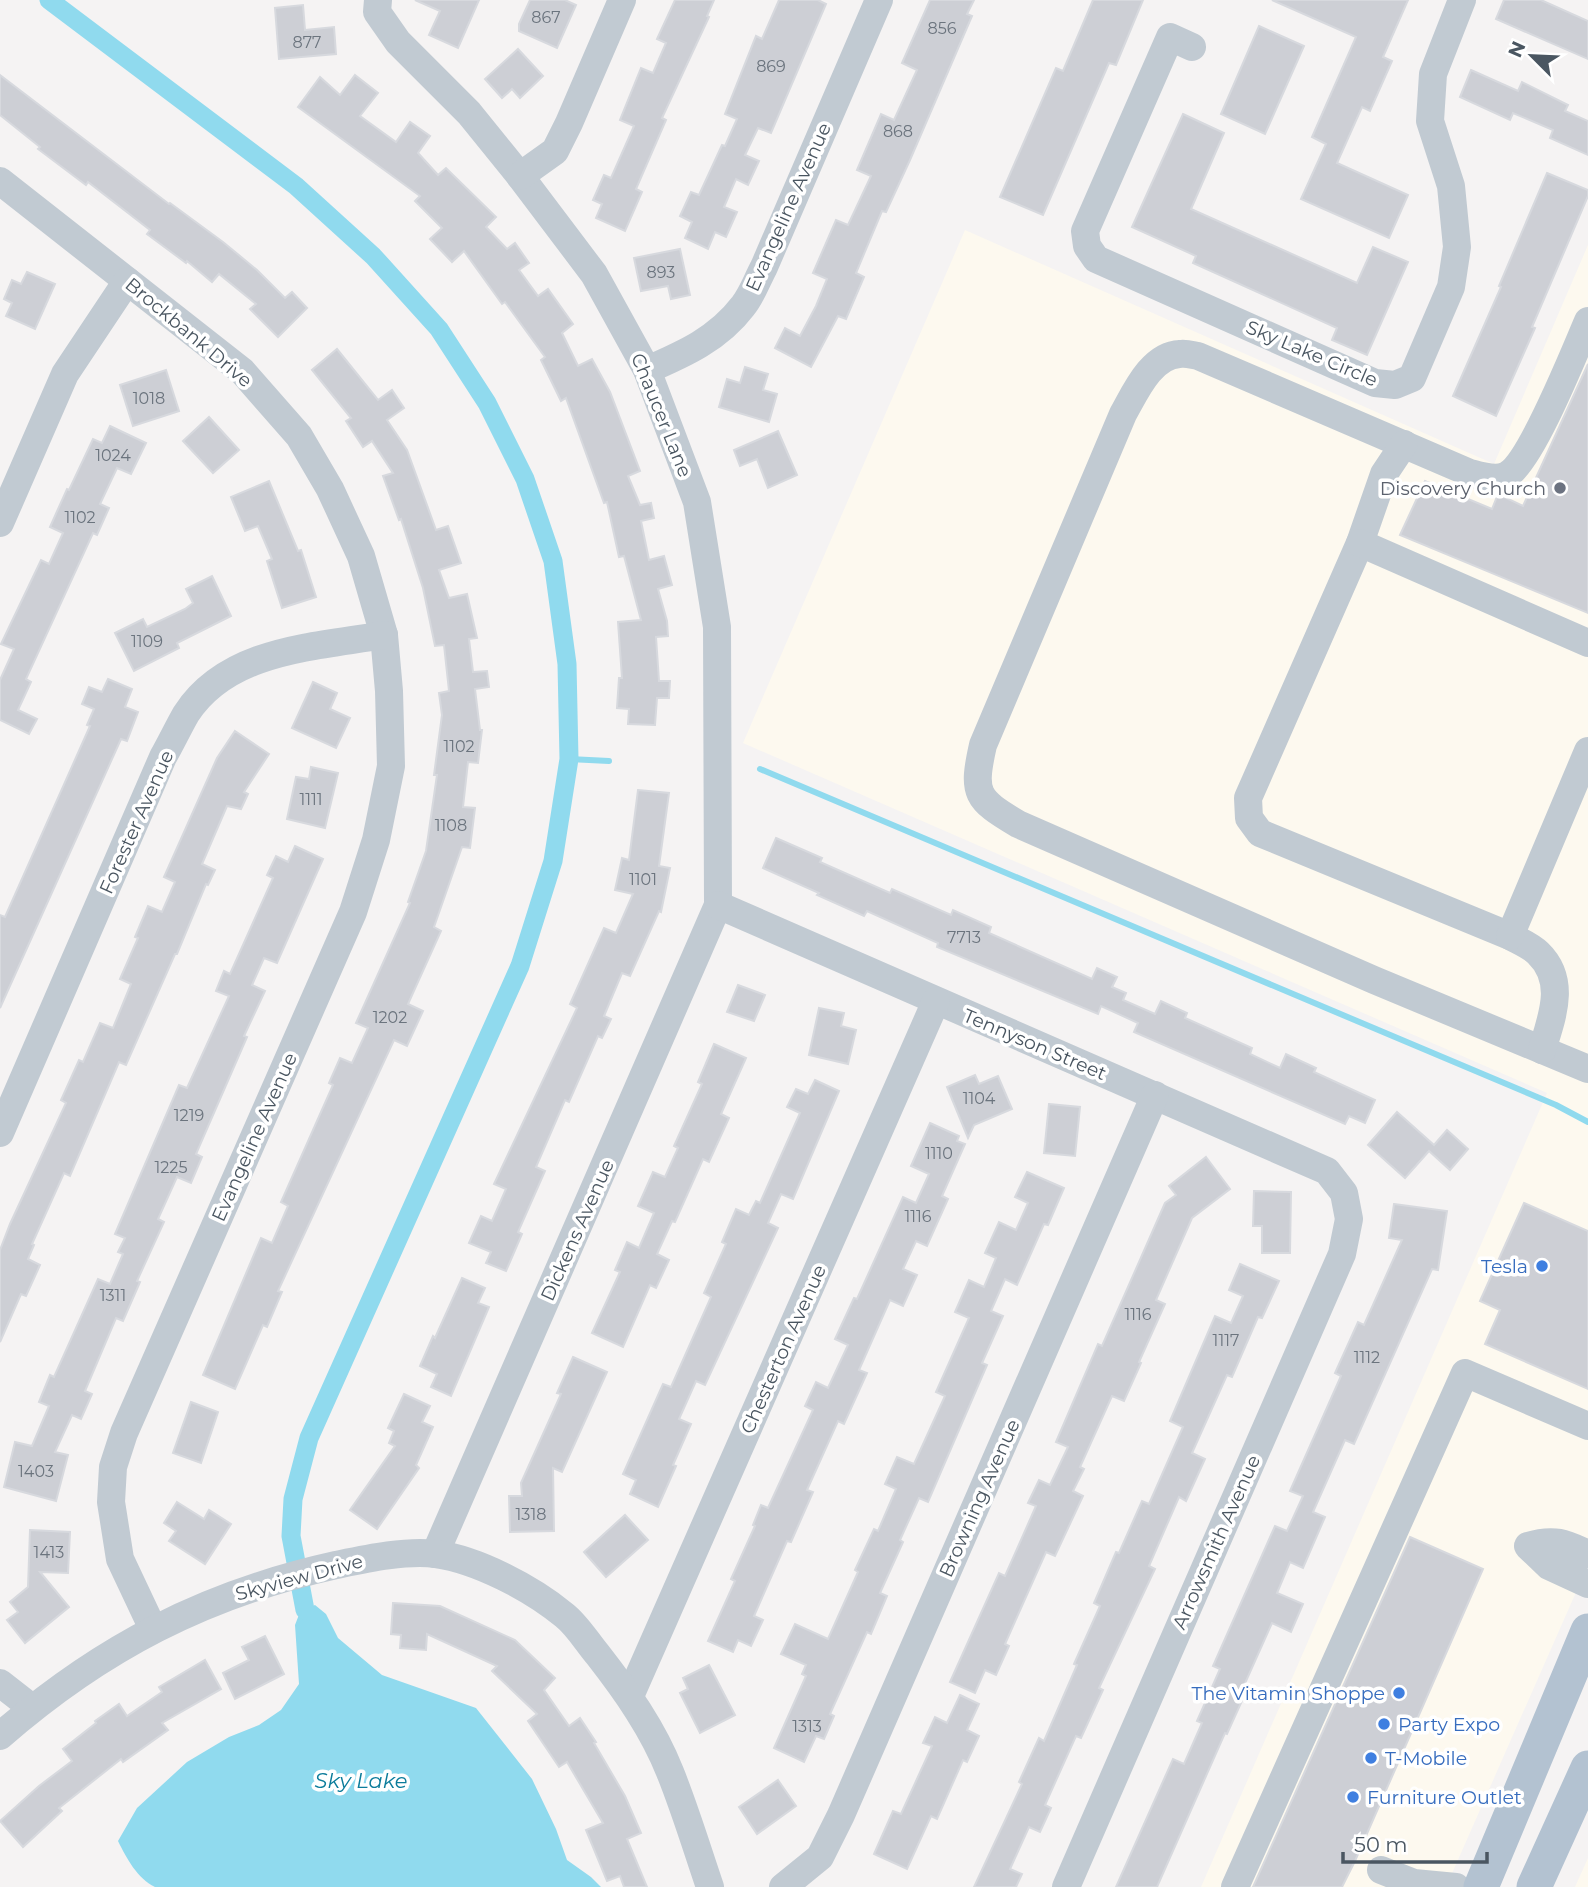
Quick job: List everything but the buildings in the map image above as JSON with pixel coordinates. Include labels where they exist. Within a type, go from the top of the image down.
[{"type":"main road","points":[[1481,1887],[1588,1631]]},
{"type":"main road","points":[[1534,1887],[1588,1768]]},
{"type":"street","points":[[520,176],[555,150],[569,124],[622,0]]},
{"type":"street","name":"Evangeline Avenue","points":[[647,370],[691,351],[714,337],[744,305],[764,267],[879,0]]},
{"type":"street","name":"Sky Lake Circle","points":[[1192,47],[1170,37],[1085,231],[1087,246],[1096,258],[1375,383],[1395,385],[1412,378],[1451,287],[1457,247],[1451,186],[1430,121],[1433,74],[1462,0]]},
{"type":"street","name":"Chaucer Lane","points":[[377,6],[398,42],[469,113],[594,274],[647,370],[697,502],[717,627],[718,905]]},
{"type":"street","name":"Brockbank Drive","points":[[0,181],[242,371],[299,436],[330,489],[361,556],[384,635]]},
{"type":"street","points":[[0,523],[65,374],[127,281]]},
{"type":"street","points":[[1588,321],[1546,416],[1518,466],[1506,477],[1490,478],[1470,473],[1198,356],[1178,353],[1161,360],[1137,388],[1123,414],[983,745],[977,769],[982,800],[1018,824],[1374,980],[1588,1069]]},
{"type":"street","points":[[1404,444],[1384,474],[1360,543],[1248,798],[1249,818],[1260,833],[1510,936],[1538,953],[1554,975],[1554,1012],[1542,1050]]},
{"type":"street","points":[[1360,543],[1588,643]]},
{"type":"street","name":"Evangeline Avenue","points":[[153,1629],[121,1559],[111,1502],[113,1467],[124,1433],[353,912],[361,888],[376,840],[391,766],[384,635]]},
{"type":"street","name":"Forester Avenue","points":[[0,1133],[163,757],[187,713],[205,691],[230,672],[269,654],[384,635]]},
{"type":"street","points":[[1510,936],[1588,751]]},
{"type":"street","name":"Tennyson Street","points":[[718,905],[1327,1171],[1344,1193]]},
{"type":"street","name":"Dickens Avenue","points":[[435,1554],[718,905]]},
{"type":"street","name":"Chesterton Avenue","points":[[630,1696],[936,1001]]},
{"type":"street","name":"Browning Avenue","points":[[783,1887],[820,1857],[841,1815],[1155,1095]]},
{"type":"street","name":"Arrowsmith Avenue","points":[[1066,1887],[1342,1254],[1349,1219],[1344,1193]]},
{"type":"street","points":[[1235,1887],[1465,1373],[1588,1426]]},
{"type":"street","points":[[1588,1554],[1561,1541],[1528,1545],[1549,1566],[1588,1584]]},
{"type":"street","name":"Skyview Drive","points":[[0,1736],[32,1708],[96,1661],[153,1629],[221,1599],[283,1579],[375,1557],[435,1554],[486,1569],[526,1588],[566,1616],[630,1696],[670,1770],[710,1887]]},
{"type":"street","points":[[0,1683],[32,1708]]},
{"type":"street","points":[[1381,1870],[1415,1885],[1456,1887]]},
{"type":"shaded area","points":[[965,230],[1494,464],[1588,245],[1588,1565],[1446,1887],[1201,1887],[1547,1093],[743,743]]},
{"type":"shaded area","points":[[1588,1858],[1588,1887],[1575,1887]]},
{"type":"water","name":"Sky Lake","points":[[315,1605],[326,1614],[338,1638],[382,1675],[476,1708],[532,1779],[556,1829],[567,1860],[601,1887],[155,1887],[143,1879],[118,1841],[137,1808],[187,1762],[229,1737],[259,1725],[281,1710],[299,1684],[295,1625],[300,1612]]},
{"type":"waterway","points":[[49,0],[296,186],[373,256],[439,329],[487,403],[525,479],[553,561],[567,664],[569,759],[553,861],[520,966],[309,1438],[293,1499],[291,1536],[305,1610]]},
{"type":"waterway","points":[[569,759],[609,761]]},
{"type":"waterway","points":[[760,769],[1556,1105],[1588,1122]]},
{"type":"place","name":"Discovery Church","points":[[1560,488]]},
{"type":"place","name":"Tesla","points":[[1542,1266]]},
{"type":"place","name":"The Vitamin Shoppe","points":[[1399,1693]]},
{"type":"place","name":"Party Expo","points":[[1384,1724]]},
{"type":"place","name":"T-Mobile","points":[[1371,1758]]},
{"type":"place","name":"Furniture Outlet","points":[[1353,1797]]}]
